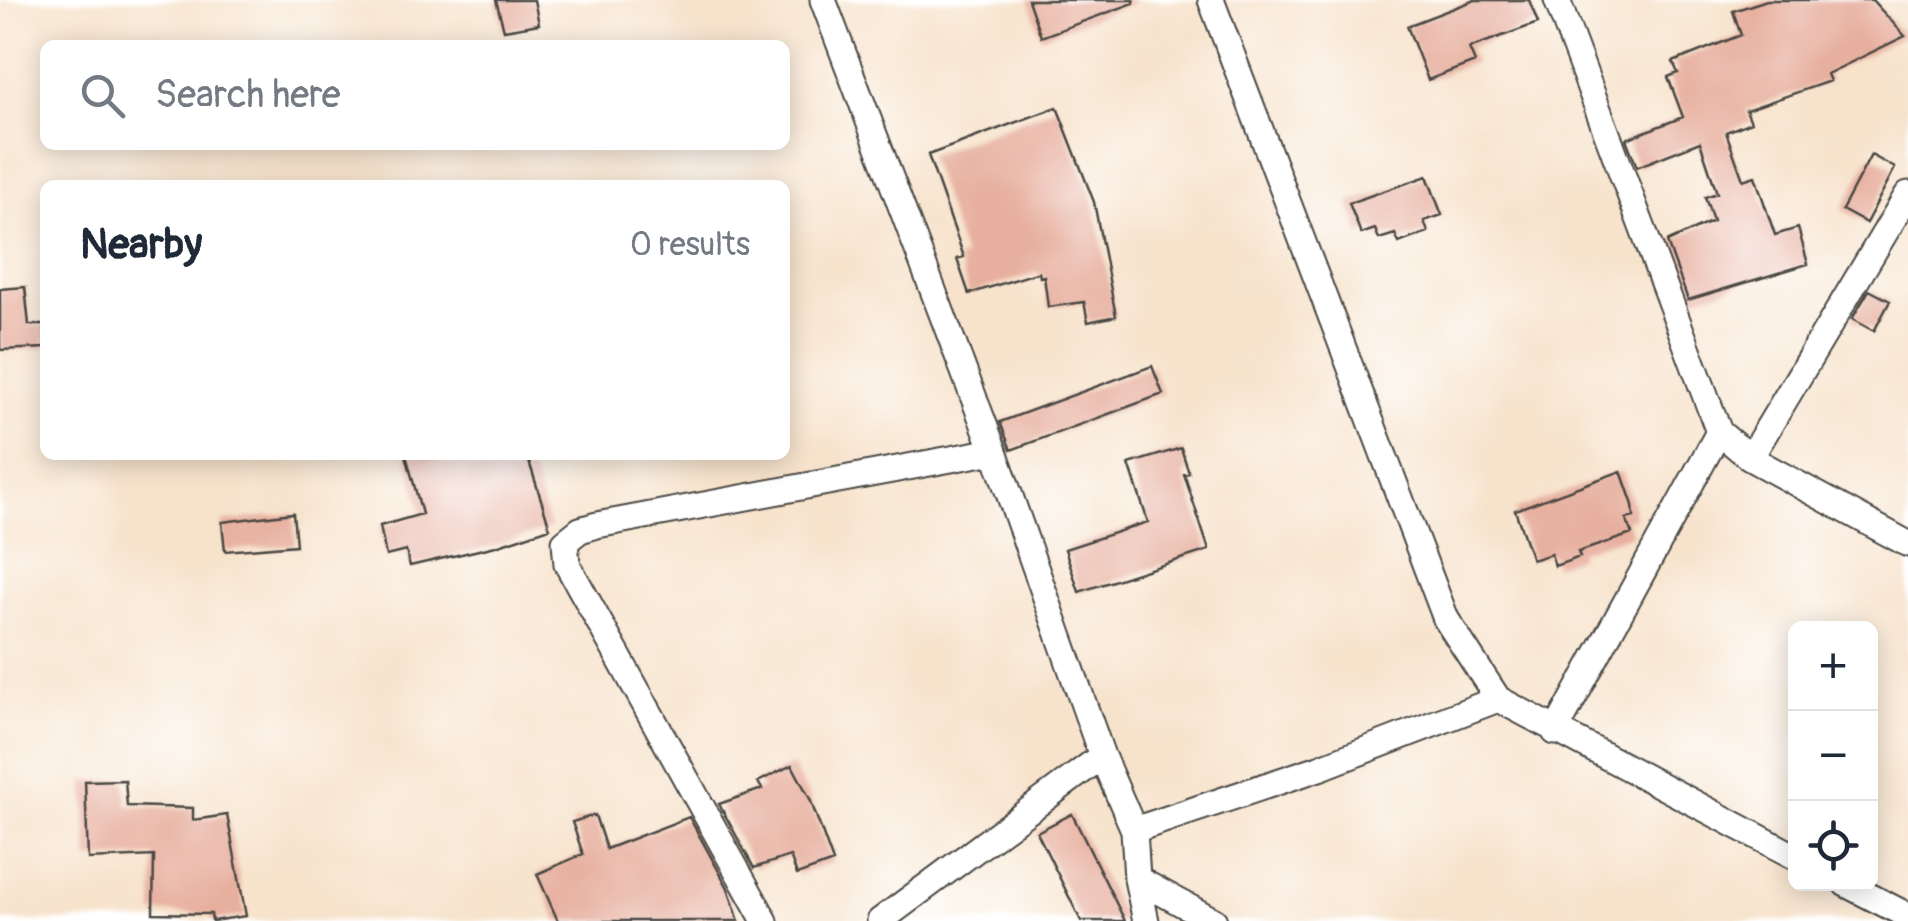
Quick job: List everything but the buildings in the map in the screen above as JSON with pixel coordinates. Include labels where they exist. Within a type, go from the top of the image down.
[{"type":"street","points":[[823,0],[994,452],[1102,756],[1134,830],[1137,879],[1146,921]]},
{"type":"street","points":[[1211,0],[1446,618],[1498,699],[1788,853]]},
{"type":"street","points":[[1557,0],[1719,432],[1750,458],[1908,544]]},
{"type":"street","points":[[1750,458],[1908,194]]},
{"type":"street","points":[[1555,732],[1719,432]]},
{"type":"street","points":[[765,921],[567,564],[565,542],[580,530],[597,525],[994,452]]},
{"type":"street","points":[[1134,830],[1319,768],[1498,699]]},
{"type":"street","points":[[880,921],[1102,756]]},
{"type":"street","points":[[1137,879],[1214,921]]},
{"type":"street","points":[[1860,891],[1908,916]]}]
